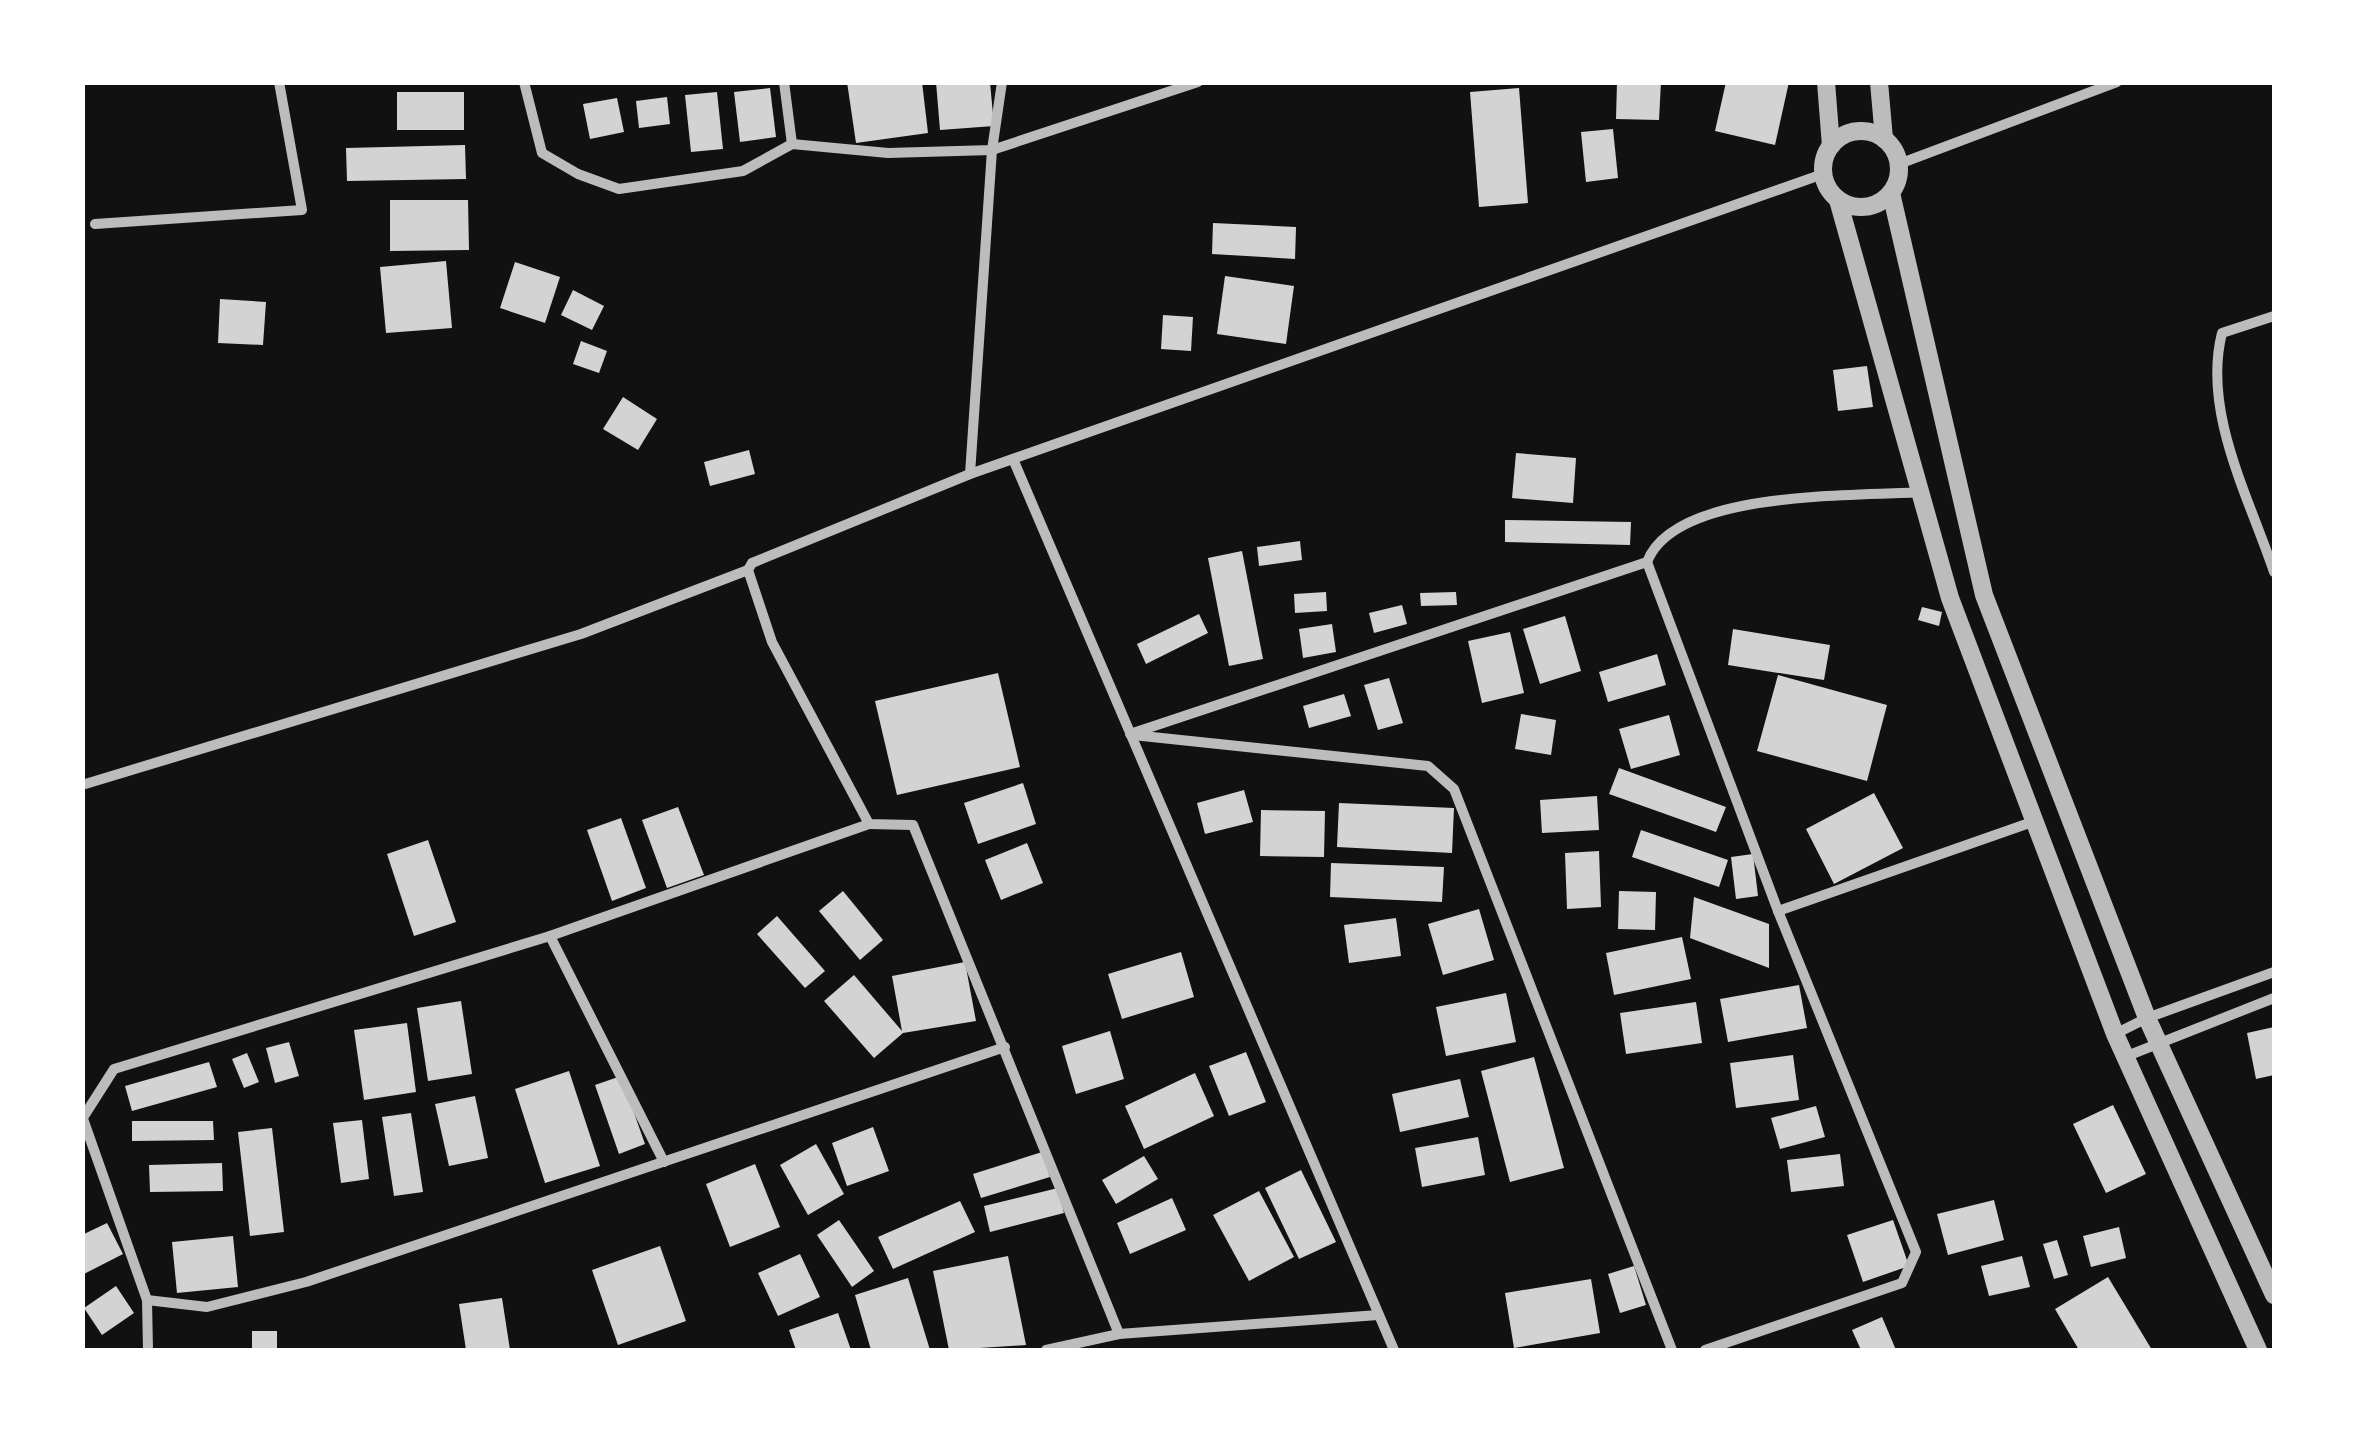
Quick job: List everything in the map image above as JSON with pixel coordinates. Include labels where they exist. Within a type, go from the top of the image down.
[{"type":"street","points":[[95,224],[302,210],[279,82]]},
{"type":"street","points":[[524,82],[542,153],[578,174],[619,190],[743,171],[792,144],[888,154],[992,150],[1198,82]]},
{"type":"street","points":[[784,82],[792,144]]},
{"type":"street","points":[[970,474],[992,150],[1002,82]]},
{"type":"street","points":[[1826,82],[1831,146],[1824,174],[1838,200],[1950,598],[2116,1034],[2256,1350]]},
{"type":"street","points":[[1879,82],[1884,139],[1899,164],[1891,192],[1984,595],[2147,1018],[2274,1294]]},
{"type":"street","points":[[1899,164],[2117,82]]},
{"type":"street","points":[[1831,146],[1856,132],[1884,139]]},
{"type":"street","points":[[82,785],[580,634],[748,570],[752,562],[1013,458],[1824,174]]},
{"type":"street","points":[[1838,200],[1866,207],[1891,192]]},
{"type":"street","points":[[2274,316],[2222,333],[2215,361],[2218,410],[2274,572]]},
{"type":"street","points":[[1013,458],[1394,1350]]},
{"type":"street","points":[[1705,1350],[1902,1283],[1916,1252],[1778,910],[1647,562],[1654,544],[1670,531],[1738,505],[1921,492]]},
{"type":"street","points":[[2258,525],[2274,520]]},
{"type":"street","points":[[1130,734],[1647,562]]},
{"type":"street","points":[[748,570],[772,642],[869,824]]},
{"type":"street","points":[[1984,686],[2014,673]]},
{"type":"street","points":[[1130,734],[1428,766],[1454,788],[1672,1350]]},
{"type":"street","points":[[1778,910],[2035,821]]},
{"type":"street","points":[[148,1350],[147,1300],[83,1116],[114,1070],[550,936],[869,824],[913,826],[1119,1334]]},
{"type":"street","points":[[550,936],[664,1162]]},
{"type":"street","points":[[2116,1034],[2147,1018],[2274,972]]},
{"type":"street","points":[[2127,1056],[2274,998]]},
{"type":"street","points":[[147,1300],[208,1307],[306,1282],[1005,1047]]},
{"type":"street","points":[[1046,1350],[1119,1334],[1378,1315]]},
{"type":"building","points":[[847,82],[922,82],[928,133],[856,143]]},
{"type":"building","points":[[936,82],[990,82],[994,126],[940,130]]},
{"type":"building","points":[[1617,82],[1661,82],[1659,120],[1616,119]]},
{"type":"building","points":[[1726,82],[1789,82],[1775,145],[1715,131]]},
{"type":"building","points":[[770,88],[776,137],[740,142],[734,92]]},
{"type":"building","points":[[1519,88],[1528,203],[1479,207],[1470,92]]},
{"type":"building","points":[[397,92],[464,92],[464,130],[397,130]]},
{"type":"building","points":[[717,92],[723,149],[691,152],[685,95]]},
{"type":"building","points":[[667,97],[670,124],[639,128],[636,101]]},
{"type":"building","points":[[617,98],[624,132],[590,139],[583,104]]},
{"type":"building","points":[[1613,129],[1618,178],[1586,182],[1581,132]]},
{"type":"building","points":[[465,145],[466,179],[347,181],[346,148]]},
{"type":"building","points":[[390,200],[468,200],[469,250],[390,251]]},
{"type":"building","points":[[1213,223],[1296,227],[1295,259],[1212,254]]},
{"type":"building","points":[[446,261],[452,328],[386,333],[380,267]]},
{"type":"building","points":[[515,262],[560,277],[545,323],[500,308]]},
{"type":"building","points":[[1225,276],[1294,286],[1286,344],[1217,334]]},
{"type":"building","points":[[573,290],[604,306],[592,330],[561,315]]},
{"type":"building","points":[[220,299],[266,302],[263,345],[218,343]]},
{"type":"building","points":[[1163,315],[1193,317],[1191,351],[1161,349]]},
{"type":"building","points":[[581,341],[607,351],[599,373],[573,364]]},
{"type":"building","points":[[1867,366],[1873,407],[1838,411],[1833,370]]},
{"type":"building","points":[[623,397],[657,419],[638,450],[603,429]]},
{"type":"building","points":[[749,450],[755,474],[710,486],[704,462]]},
{"type":"building","points":[[1516,453],[1576,458],[1573,503],[1512,498]]},
{"type":"building","points":[[1505,520],[1631,522],[1630,545],[1505,542]]},
{"type":"building","points":[[1300,541],[1302,560],[1259,566],[1257,547]]},
{"type":"building","points":[[1242,551],[1263,659],[1229,666],[1208,558]]},
{"type":"building","points":[[1326,592],[1327,611],[1295,613],[1294,594]]},
{"type":"building","points":[[1456,592],[1457,605],[1421,606],[1420,593]]},
{"type":"building","points":[[1402,605],[1407,624],[1374,633],[1369,613]]},
{"type":"building","points":[[1922,607],[1942,612],[1939,626],[1918,620]]},
{"type":"building","points":[[1199,614],[1208,633],[1146,664],[1137,644]]},
{"type":"building","points":[[1565,616],[1581,671],[1540,684],[1523,629]]},
{"type":"building","points":[[1332,624],[1336,652],[1303,658],[1299,629]]},
{"type":"building","points":[[1733,629],[1830,645],[1824,680],[1728,665]]},
{"type":"building","points":[[1510,632],[1524,693],[1482,703],[1468,641]]},
{"type":"building","points":[[1657,654],[1666,685],[1608,702],[1599,672]]},
{"type":"building","points":[[998,673],[1020,767],[897,795],[875,701]]},
{"type":"building","points":[[1778,675],[1887,705],[1867,781],[1757,751]]},
{"type":"building","points":[[1389,678],[1403,723],[1378,730],[1364,685]]},
{"type":"building","points":[[1344,694],[1351,716],[1309,728],[1303,706]]},
{"type":"building","points":[[1521,714],[1556,720],[1551,755],[1515,749]]},
{"type":"building","points":[[1669,715],[1680,755],[1631,769],[1619,729]]},
{"type":"building","points":[[1619,768],[1726,807],[1716,832],[1609,794]]},
{"type":"building","points":[[1023,783],[1036,824],[978,844],[964,803]]},
{"type":"building","points":[[1244,790],[1253,822],[1205,834],[1197,803]]},
{"type":"building","points":[[1874,793],[1903,848],[1834,884],[1806,829]]},
{"type":"building","points":[[1597,796],[1599,830],[1542,833],[1540,800]]},
{"type":"building","points":[[1339,803],[1454,808],[1452,853],[1337,847]]},
{"type":"building","points":[[678,807],[704,875],[667,888],[642,820]]},
{"type":"building","points":[[1261,810],[1325,811],[1324,857],[1260,856]]},
{"type":"building","points":[[621,818],[646,888],[612,901],[587,830]]},
{"type":"building","points":[[1641,830],[1728,860],[1719,887],[1632,857]]},
{"type":"building","points":[[428,840],[456,922],[414,936],[387,854]]},
{"type":"building","points":[[1027,843],[1043,883],[1001,900],[985,860]]},
{"type":"building","points":[[1599,851],[1601,907],[1567,909],[1565,853]]},
{"type":"building","points":[[1753,854],[1758,896],[1736,899],[1731,857]]},
{"type":"building","points":[[1331,863],[1444,867],[1442,902],[1330,897]]},
{"type":"building","points":[[843,891],[883,940],[860,960],[819,911]]},
{"type":"building","points":[[1619,891],[1656,892],[1655,930],[1618,929]]},
{"type":"building","points":[[1694,897],[1769,924],[1769,968],[1690,938]]},
{"type":"building","points":[[1479,909],[1494,960],[1443,975],[1428,924]]},
{"type":"building","points":[[777,916],[825,971],[805,988],[757,934]]},
{"type":"building","points":[[1396,918],[1401,956],[1349,963],[1344,925]]},
{"type":"building","points":[[1682,937],[1691,979],[1614,995],[1606,953]]},
{"type":"building","points":[[1181,952],[1194,997],[1122,1019],[1108,974]]},
{"type":"building","points":[[965,962],[976,1021],[903,1033],[874,1058],[824,1001],[854,975],[902,1031],[892,976]]},
{"type":"building","points":[[1799,985],[1807,1028],[1728,1042],[1720,999]]},
{"type":"building","points":[[1506,993],[1516,1042],[1446,1056],[1436,1007]]},
{"type":"building","points":[[461,1001],[472,1074],[428,1081],[417,1008]]},
{"type":"building","points":[[1696,1002],[1702,1043],[1626,1054],[1620,1013]]},
{"type":"building","points":[[407,1023],[416,1092],[364,1100],[354,1030]]},
{"type":"building","points":[[2274,1027],[2274,1075],[2256,1079],[2247,1033]]},
{"type":"building","points":[[1110,1031],[1124,1079],[1076,1094],[1062,1046]]},
{"type":"building","points":[[289,1042],[299,1076],[275,1083],[266,1048]]},
{"type":"building","points":[[1246,1052],[1266,1102],[1229,1116],[1209,1066]]},
{"type":"building","points":[[247,1053],[259,1082],[244,1088],[232,1059]]},
{"type":"building","points":[[1793,1055],[1799,1100],[1736,1108],[1730,1063]]},
{"type":"building","points":[[1534,1057],[1564,1168],[1510,1182],[1481,1071]]},
{"type":"building","points":[[209,1062],[217,1087],[132,1111],[125,1086]]},
{"type":"building","points":[[569,1071],[600,1166],[545,1183],[515,1089]]},
{"type":"building","points":[[1195,1073],[1214,1116],[1144,1149],[1125,1106]]},
{"type":"building","points":[[621,1076],[645,1144],[619,1154],[595,1085]]},
{"type":"building","points":[[1460,1079],[1469,1117],[1400,1132],[1392,1094]]},
{"type":"building","points":[[475,1096],[488,1158],[449,1166],[435,1104]]},
{"type":"building","points":[[2113,1105],[2146,1174],[2106,1193],[2073,1124]]},
{"type":"building","points":[[1816,1106],[1825,1137],[1780,1149],[1771,1118]]},
{"type":"building","points":[[411,1113],[423,1192],[394,1196],[382,1117]]},
{"type":"building","points":[[362,1120],[369,1179],[341,1183],[333,1123]]},
{"type":"building","points":[[132,1121],[213,1121],[214,1140],[132,1141]]},
{"type":"building","points":[[873,1127],[889,1171],[847,1186],[832,1143]]},
{"type":"building","points":[[272,1128],[284,1232],[250,1236],[238,1132]]},
{"type":"building","points":[[1478,1137],[1485,1175],[1422,1187],[1415,1148]]},
{"type":"building","points":[[816,1144],[844,1194],[808,1215],[780,1165]]},
{"type":"building","points":[[1042,1152],[1050,1177],[981,1198],[973,1174]]},
{"type":"building","points":[[1840,1154],[1844,1186],[1791,1192],[1787,1160]]},
{"type":"building","points":[[1144,1156],[1158,1179],[1116,1204],[1102,1180]]},
{"type":"building","points":[[222,1163],[223,1191],[150,1192],[149,1165]]},
{"type":"building","points":[[755,1164],[780,1227],[730,1247],[706,1184]]},
{"type":"building","points":[[1301,1170],[1336,1242],[1299,1259],[1265,1188]]},
{"type":"building","points":[[1058,1188],[1064,1213],[990,1232],[984,1206]]},
{"type":"building","points":[[1259,1191],[1294,1257],[1249,1281],[1213,1215]]},
{"type":"building","points":[[1172,1198],[1186,1230],[1130,1254],[1117,1223]]},
{"type":"building","points":[[1994,1200],[2004,1240],[1948,1255],[1937,1214]]},
{"type":"building","points":[[960,1201],[975,1232],[893,1269],[878,1237]]},
{"type":"building","points":[[839,1220],[874,1271],[852,1287],[817,1235]]},
{"type":"building","points":[[1893,1220],[1909,1266],[1863,1282],[1847,1235]]},
{"type":"building","points":[[107,1223],[123,1254],[82,1275],[82,1235]]},
{"type":"building","points":[[2119,1227],[2126,1258],[2091,1267],[2083,1236]]},
{"type":"building","points":[[233,1236],[238,1287],[177,1293],[172,1242]]},
{"type":"building","points":[[2057,1240],[2068,1275],[2054,1279],[2043,1244]]},
{"type":"building","points":[[660,1246],[686,1321],[618,1345],[592,1270]]},
{"type":"building","points":[[800,1254],[820,1297],[778,1316],[758,1273]]},
{"type":"building","points":[[1008,1256],[1026,1345],[949,1350],[933,1271]]},
{"type":"building","points":[[2022,1256],[2030,1287],[1989,1296],[1981,1266]]},
{"type":"building","points":[[1634,1266],[1646,1305],[1620,1313],[1608,1274]]},
{"type":"building","points":[[2108,1277],[2152,1350],[2079,1350],[2055,1309]]},
{"type":"building","points":[[908,1278],[930,1350],[871,1350],[855,1295]]},
{"type":"building","points":[[1591,1279],[1600,1333],[1514,1348],[1505,1293]]},
{"type":"building","points":[[116,1286],[134,1313],[102,1335],[84,1308]]},
{"type":"building","points":[[502,1298],[510,1350],[466,1350],[459,1304]]},
{"type":"building","points":[[838,1313],[851,1350],[796,1350],[789,1330]]},
{"type":"building","points":[[1882,1317],[1896,1350],[1861,1350],[1852,1330]]},
{"type":"building","points":[[252,1331],[277,1331],[277,1350],[252,1350]]}]
